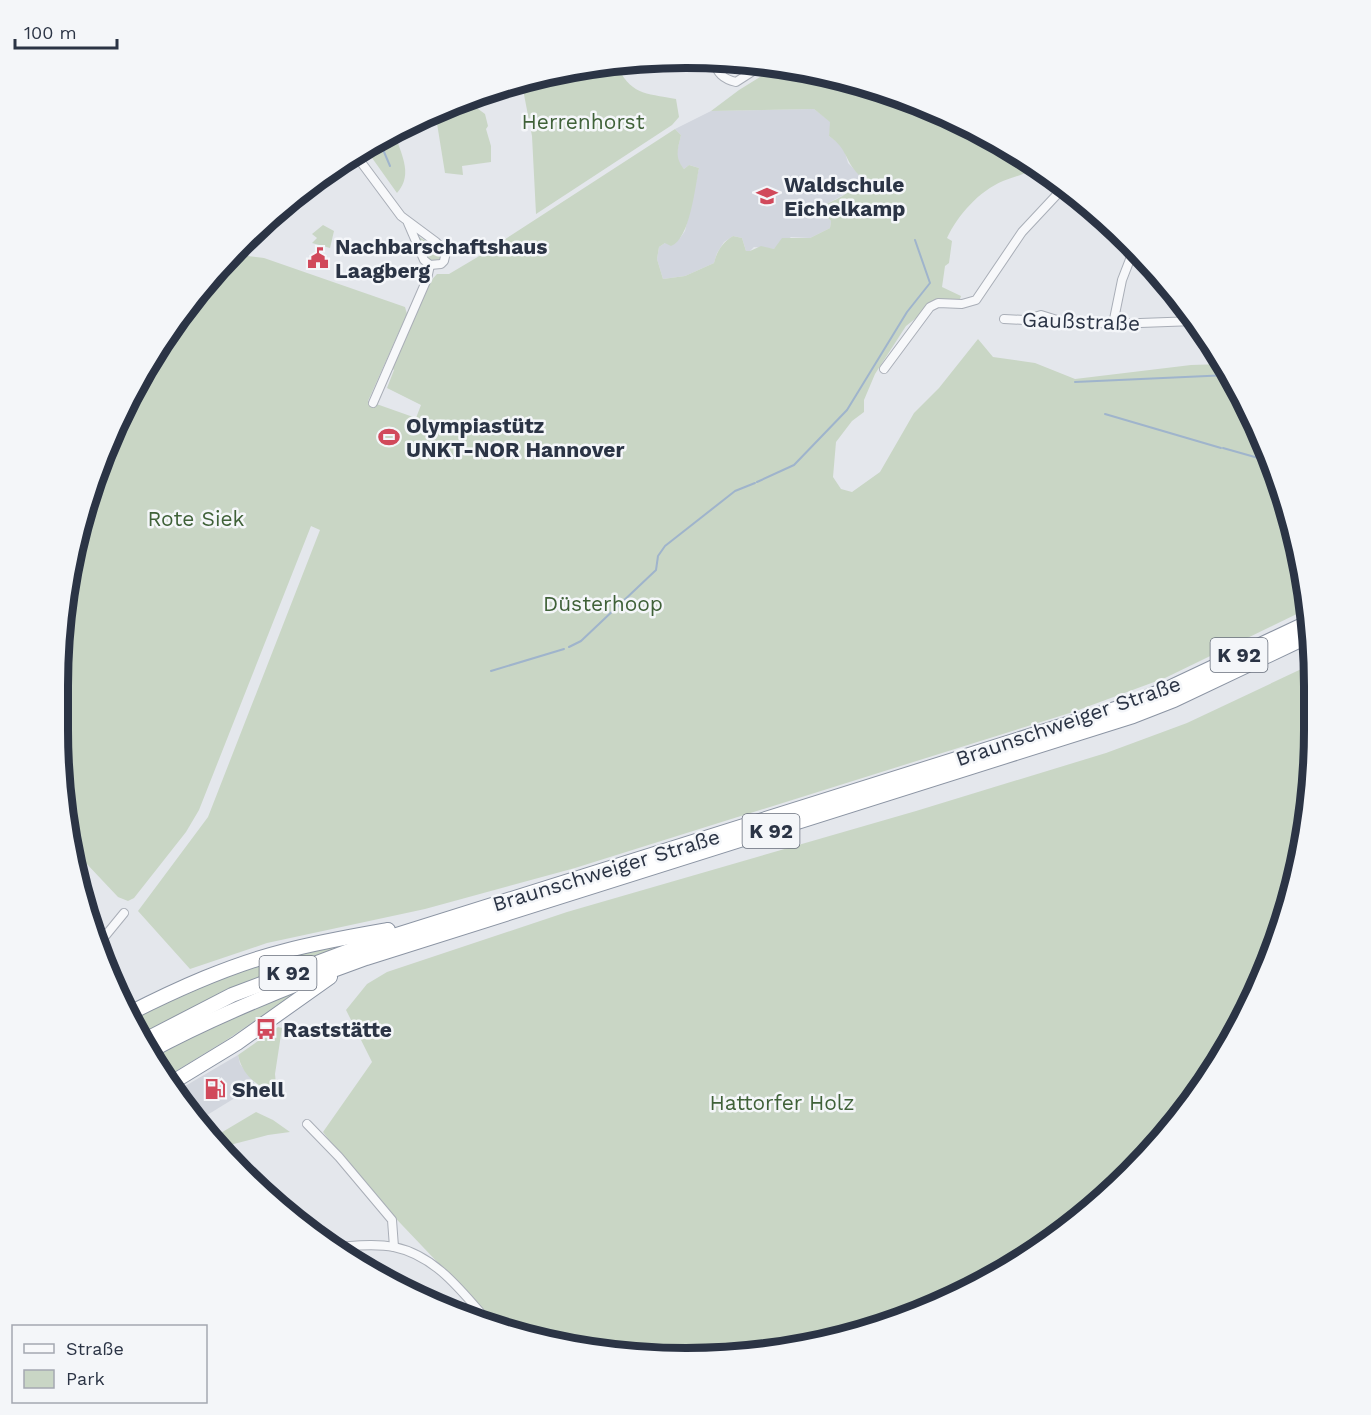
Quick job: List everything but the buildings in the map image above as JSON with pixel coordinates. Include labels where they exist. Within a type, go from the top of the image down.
[{"type":"highway","name":"Braunschweiger Straße","points":[[150,1038],[232,995],[362,946],[1128,705],[1300,626]]},
{"type":"highway","name":"Braunschweiger Straße","points":[[156,1048],[237,1008],[298,982],[366,958],[1133,716],[1174,700],[1301,640]]},
{"type":"highway","points":[[135,1011],[192,983],[284,951],[330,940],[440,921]]},
{"type":"highway","points":[[177,1080],[237,1043],[322,981],[366,958]]},
{"type":"street","points":[[716,69],[721,76],[736,82],[752,72]]},
{"type":"street","points":[[360,161],[401,216],[446,252],[446,257],[441,264],[430,265],[424,260],[408,223]]},
{"type":"street","points":[[884,369],[930,307],[938,303],[962,304],[976,300],[1022,232],[1059,193]]},
{"type":"street","points":[[1113,324],[1122,280],[1131,258]]},
{"type":"street","points":[[373,403],[427,279],[430,265]]},
{"type":"street","name":"Gaußstraße","points":[[1004,319],[1025,320],[1041,315],[1057,320],[1113,324],[1185,321]]},
{"type":"street","points":[[104,938],[124,913]]},
{"type":"street","points":[[307,1124],[339,1157],[392,1220],[394,1247]]},
{"type":"street","points":[[348,1247],[394,1247],[414,1253],[431,1262],[479,1312]]},
{"type":"shaded area","name":"Waldschule Eichelkamp","points":[[814,109],[831,122],[829,136],[844,149],[848,163],[859,174],[859,179],[847,193],[823,206],[824,214],[831,221],[830,228],[810,238],[791,237],[774,249],[754,247],[750,251],[746,251],[742,238],[733,236],[724,242],[714,263],[685,276],[663,279],[657,259],[659,247],[680,238],[685,231],[699,168],[689,165],[684,169],[678,162],[676,156],[681,135],[675,129],[711,111]]},
{"type":"shaded area","name":"Shell","points":[[238,1055],[240,1064],[256,1085],[204,1117],[182,1088]]},
{"type":"green space","name":"Herrenhorst","points":[[620,71],[639,91],[676,99],[679,117],[672,125],[536,214],[532,136],[523,90],[526,89],[565,79]]},
{"type":"green space","name":"Düsterhoop","points":[[766,73],[806,79],[845,89],[884,100],[959,131],[1028,171],[994,185],[978,197],[963,212],[952,229],[947,238],[952,241],[942,287],[961,296],[959,302],[943,299],[906,326],[875,374],[864,400],[864,412],[852,421],[836,442],[833,477],[841,489],[852,492],[880,472],[914,413],[939,388],[978,339],[993,357],[1035,363],[1075,379],[1213,364],[1240,412],[1271,487],[1292,565],[1299,613],[1165,678],[1073,712],[575,868],[425,909],[267,943],[190,969],[138,911],[208,817],[320,530],[311,526],[199,810],[186,832],[134,898],[128,901],[118,897],[81,858],[79,850],[69,770],[69,645],[79,565],[100,487],[131,412],[150,376],[195,309],[243,255],[264,258],[405,307],[407,314],[368,401],[416,418],[421,405],[387,388],[394,370],[391,367],[428,284],[437,274],[449,274],[476,258],[675,129],[681,135],[678,153],[681,165],[684,169],[689,165],[699,168],[691,212],[683,234],[671,246],[665,243],[659,247],[657,259],[663,279],[685,276],[714,263],[720,248],[733,236],[742,238],[746,251],[750,251],[761,246],[774,249],[782,238],[810,238],[830,228],[831,221],[824,214],[823,206],[850,190],[859,175],[840,145],[829,136],[830,122],[814,109],[711,111]]},
{"type":"green space","points":[[473,105],[485,114],[491,146],[491,162],[462,166],[463,175],[445,173],[437,120]]},
{"type":"green space","points":[[397,139],[405,170],[405,178],[397,193],[370,155]]},
{"type":"green space","points":[[323,225],[334,231],[330,248],[312,243],[317,238],[312,234]]},
{"type":"green space","points":[[416,235],[442,251],[440,260],[437,262],[427,259]]},
{"type":"green space","name":"Hattorfer Holz","points":[[1303,668],[1302,770],[1292,850],[1271,928],[1256,966],[1221,1039],[1176,1106],[1150,1137],[1093,1194],[1062,1220],[994,1265],[959,1284],[884,1315],[806,1336],[766,1342],[686,1348],[645,1346],[565,1336],[488,1315],[383,1205],[323,1132],[372,1062],[346,1010],[367,984],[387,972],[567,912],[916,811],[1106,753],[1187,723]]},
{"type":"green space","points":[[353,942],[147,1033],[137,1014],[184,991],[285,956]]},
{"type":"green space","points":[[308,985],[172,1073],[159,1052],[239,1013]]},
{"type":"green space","points":[[278,1027],[282,1028],[275,1074],[277,1095],[252,1080],[240,1063],[238,1055]]},
{"type":"green space","points":[[256,1112],[290,1132],[229,1145],[219,1134]]},
{"type":"waterway","points":[[382,147],[390,166]]},
{"type":"waterway","points":[[757,482],[794,465],[847,410],[907,312],[930,283],[915,240]]},
{"type":"waterway","points":[[1075,382],[1220,375]]},
{"type":"waterway","points":[[1105,414],[1221,448]]},
{"type":"waterway","points":[[1223,448],[1260,458]]},
{"type":"waterway","points":[[569,647],[581,641],[656,570],[658,556],[665,546],[735,491],[755,483]]},
{"type":"waterway","points":[[491,671],[564,649]]},
{"type":"place","name":"Waldschule Eichelkamp","points":[[767,196]]},
{"type":"place","name":"Nachbarschaftshaus Laagberg","points":[[318,258]]},
{"type":"place","name":"Olympiastütz UNKT-NOR Hannover","points":[[389,437]]},
{"type":"place","name":"Raststätte","points":[[266,1029]]},
{"type":"place","name":"Shell","points":[[215,1089]]},
{"type":"park label","name":"Rote Siek","points":[[196,518]]}]
